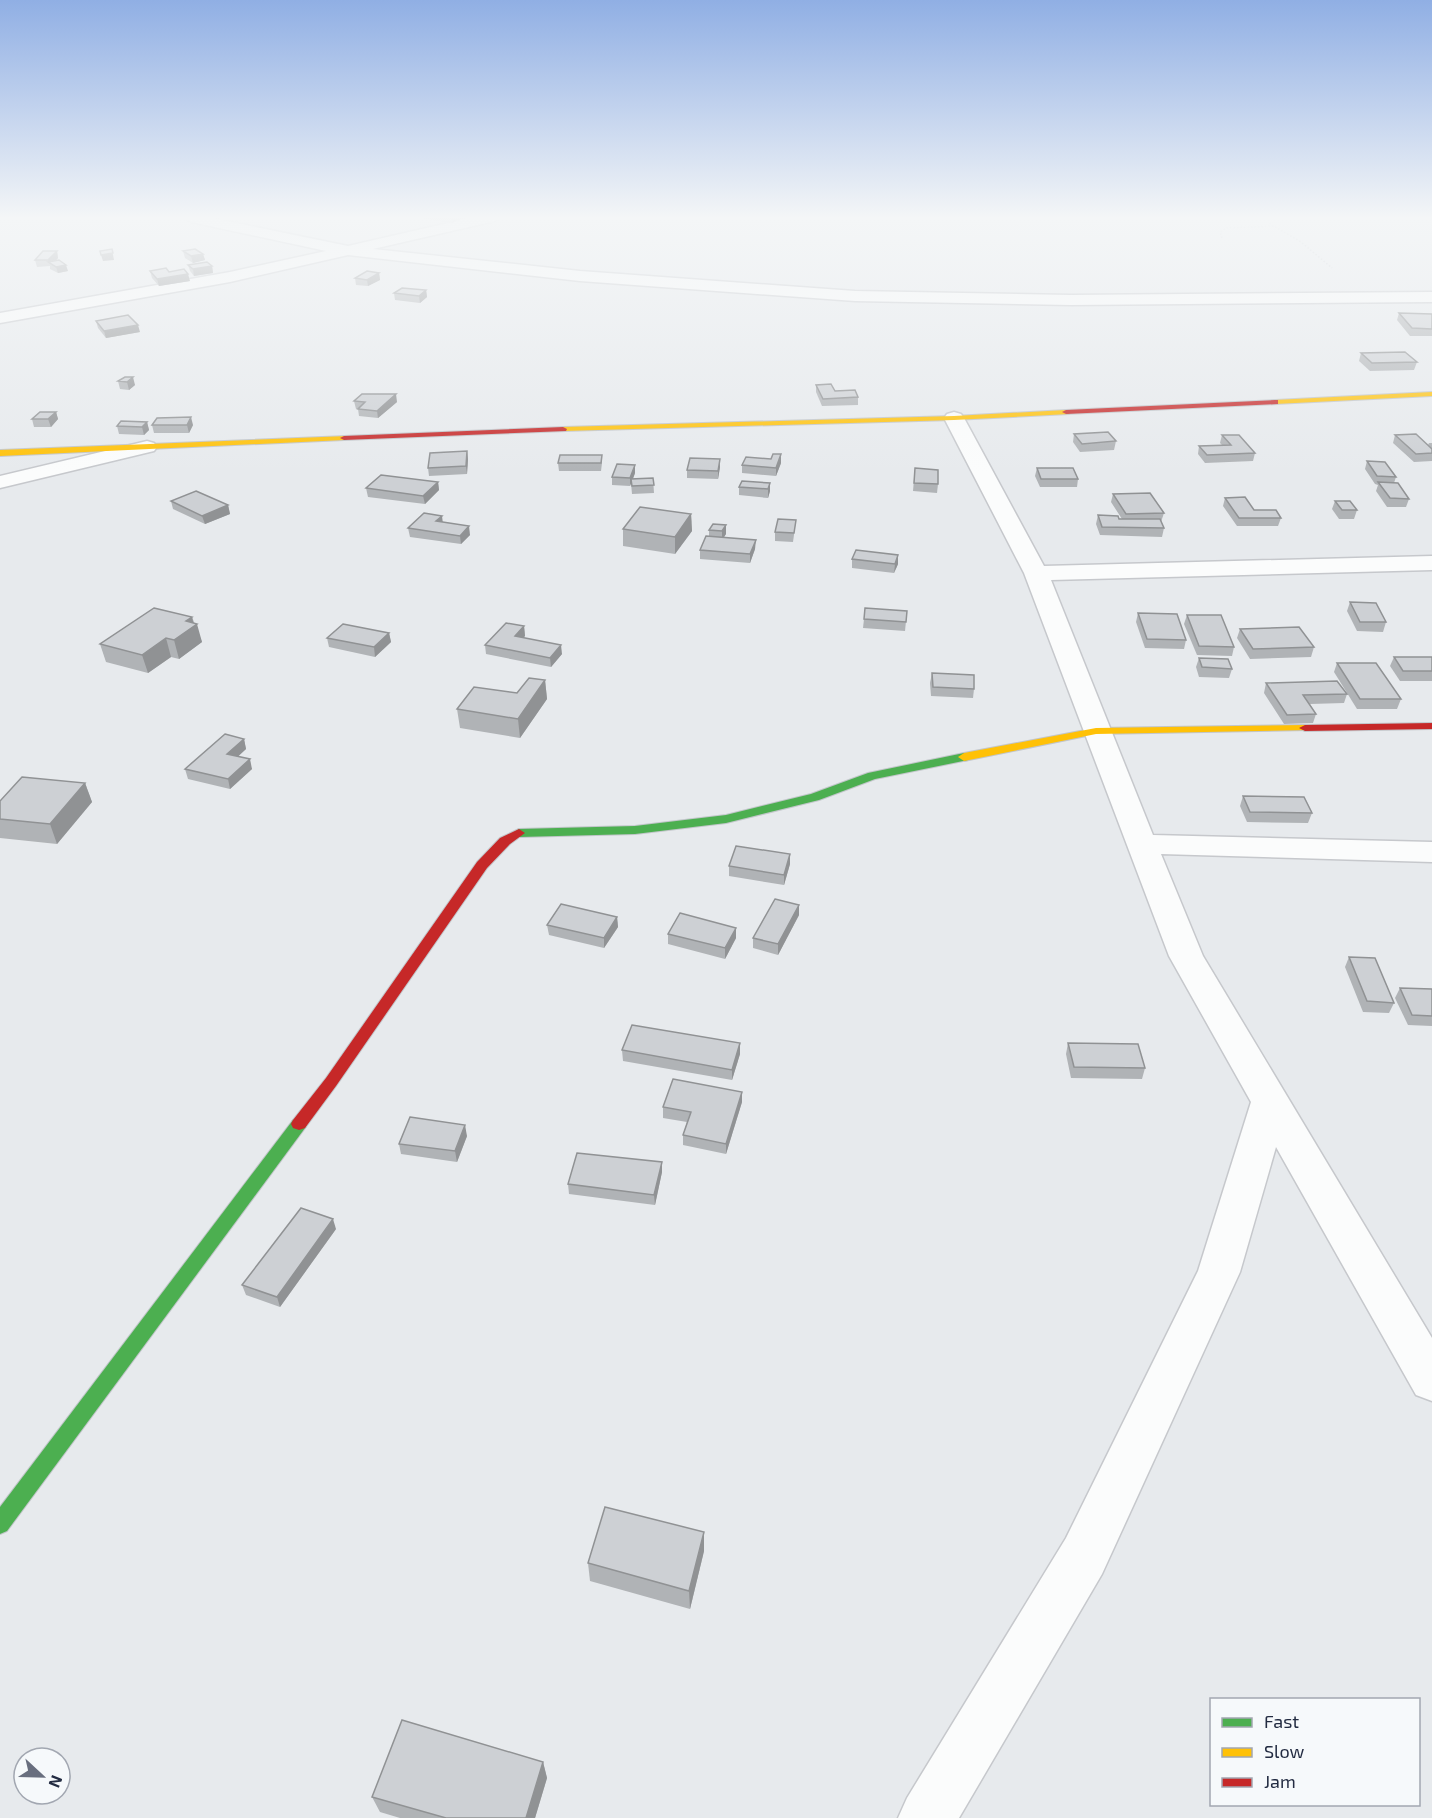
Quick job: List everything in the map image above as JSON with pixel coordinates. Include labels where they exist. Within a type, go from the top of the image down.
[{"type":"street","points":[[0,318],[86,303]]},
{"type":"street","points":[[0,335],[98,303]]},
{"type":"street","points":[[0,453],[664,425],[954,418],[1432,394]]},
{"type":"street","points":[[954,418],[1036,573],[1186,956],[1271,1100],[1420,1338],[1432,1380]]},
{"type":"street","points":[[0,482],[147,447]]},
{"type":"street","points":[[1036,573],[1432,563]]},
{"type":"street","points":[[0,1524],[331,1082],[468,884],[505,841],[520,833],[637,830],[715,821],[770,810],[842,788],[872,776],[1096,731],[1432,726]]},
{"type":"street","points":[[1142,844],[1432,852]]},
{"type":"street","points":[[927,1818],[1084,1556],[1219,1272],[1271,1100]]},
{"type":"building","points":[[1399,313],[1432,314],[1432,329],[1412,328]]},
{"type":"building","points":[[128,315],[138,325],[104,331],[96,321]]},
{"type":"building","points":[[1405,352],[1417,362],[1372,363],[1361,353]]},
{"type":"building","points":[[125,377],[133,377],[127,382],[118,381]]},
{"type":"building","points":[[831,384],[835,391],[855,390],[858,397],[823,399],[816,385]]},
{"type":"building","points":[[362,394],[396,394],[377,411],[358,409],[365,402],[354,401]]},
{"type":"building","points":[[40,412],[56,412],[48,419],[32,419]]},
{"type":"building","points":[[191,417],[187,425],[152,425],[157,418]]},
{"type":"building","points":[[121,421],[147,422],[142,427],[117,426]]},
{"type":"building","points":[[1108,432],[1116,441],[1082,444],[1074,434]]},
{"type":"building","points":[[1416,434],[1432,449],[1432,453],[1416,454],[1395,435]]},
{"type":"building","points":[[1222,435],[1239,435],[1255,453],[1207,455],[1199,446],[1231,445]]},
{"type":"building","points":[[467,451],[466,466],[428,468],[430,453]]},
{"type":"building","points":[[773,454],[781,454],[776,468],[742,465],[746,457],[771,459]]},
{"type":"building","points":[[560,455],[602,455],[601,463],[558,463]]},
{"type":"building","points":[[690,458],[720,459],[718,471],[687,470]]},
{"type":"building","points":[[1367,461],[1385,462],[1396,477],[1377,476]]},
{"type":"building","points":[[617,464],[635,465],[630,478],[612,477]]},
{"type":"building","points":[[915,468],[938,470],[938,484],[914,483]]},
{"type":"building","points":[[1037,468],[1073,468],[1078,479],[1041,479]]},
{"type":"building","points":[[381,475],[438,482],[423,496],[366,488]]},
{"type":"building","points":[[653,478],[654,485],[632,486],[631,479]]},
{"type":"building","points":[[742,481],[770,483],[768,489],[739,487]]},
{"type":"building","points":[[1378,482],[1398,483],[1409,499],[1390,498]]},
{"type":"building","points":[[196,491],[228,505],[202,516],[171,501]]},
{"type":"building","points":[[1150,493],[1164,513],[1126,514],[1113,494]]},
{"type":"building","points":[[1245,497],[1254,510],[1276,510],[1281,518],[1239,518],[1225,498]]},
{"type":"building","points":[[1335,501],[1350,501],[1357,510],[1342,510]]},
{"type":"building","points":[[640,507],[691,514],[675,537],[623,529]]},
{"type":"building","points":[[424,513],[442,516],[436,521],[469,526],[460,536],[408,528]]},
{"type":"building","points":[[1098,515],[1118,516],[1119,519],[1160,519],[1164,528],[1102,527]]},
{"type":"building","points":[[778,519],[796,520],[794,533],[775,532]]},
{"type":"building","points":[[713,524],[726,525],[722,531],[709,530]]},
{"type":"building","points":[[706,536],[756,540],[750,554],[700,550]]},
{"type":"building","points":[[856,550],[898,555],[895,564],[852,559]]},
{"type":"building","points":[[1350,602],[1376,603],[1386,622],[1360,622]]},
{"type":"building","points":[[154,608],[192,617],[186,621],[197,624],[174,640],[166,638],[142,655],[100,644]]},
{"type":"building","points":[[865,608],[907,611],[906,622],[864,619]]},
{"type":"building","points":[[1138,613],[1177,614],[1186,640],[1147,639]]},
{"type":"building","points":[[1187,615],[1221,615],[1234,647],[1199,646]]},
{"type":"building","points":[[506,623],[524,626],[515,636],[561,645],[550,658],[485,645]]},
{"type":"building","points":[[343,624],[389,633],[374,647],[327,638]]},
{"type":"building","points":[[1299,627],[1314,647],[1253,649],[1240,629]]},
{"type":"building","points":[[1394,657],[1432,657],[1432,671],[1403,671]]},
{"type":"building","points":[[1199,658],[1228,659],[1232,669],[1202,667]]},
{"type":"building","points":[[1337,663],[1376,663],[1401,699],[1360,699]]},
{"type":"building","points":[[932,673],[974,675],[974,689],[933,687]]},
{"type":"building","points":[[529,678],[545,680],[518,719],[457,709],[474,687],[517,693]]},
{"type":"building","points":[[1337,681],[1347,694],[1303,695],[1316,714],[1287,715],[1266,683]]},
{"type":"building","points":[[225,734],[244,739],[227,754],[250,759],[228,779],[185,769]]},
{"type":"building","points":[[22,777],[85,783],[50,824],[0,819],[0,801]]},
{"type":"building","points":[[1243,796],[1304,797],[1312,813],[1250,812]]},
{"type":"building","points":[[736,846],[790,854],[784,875],[729,866]]},
{"type":"building","points":[[775,899],[799,905],[778,944],[753,938]]},
{"type":"building","points":[[561,904],[617,917],[604,938],[547,925]]},
{"type":"building","points":[[680,913],[736,928],[725,948],[668,934]]},
{"type":"building","points":[[1349,957],[1375,958],[1394,1003],[1367,1001]]},
{"type":"building","points":[[1400,988],[1432,989],[1432,1016],[1412,1015]]},
{"type":"building","points":[[632,1025],[740,1043],[732,1070],[622,1050]]},
{"type":"building","points":[[1068,1043],[1138,1044],[1145,1068],[1074,1067]]},
{"type":"building","points":[[673,1079],[742,1092],[726,1144],[683,1135],[691,1112],[663,1107]]},
{"type":"building","points":[[410,1117],[465,1125],[455,1151],[399,1144]]},
{"type":"building","points":[[577,1153],[662,1162],[654,1195],[568,1184]]},
{"type":"building","points":[[301,1208],[333,1219],[277,1297],[242,1285]]},
{"type":"building","points":[[605,1507],[704,1532],[689,1591],[588,1563]]},
{"type":"building","points":[[402,1720],[543,1762],[526,1818],[446,1818],[372,1797]]},
{"type":"traffic: fast","points":[[519,833],[635,830],[726,819],[815,797],[872,776],[964,757]]},
{"type":"traffic: fast","points":[[0,1524],[299,1124]]},
{"type":"traffic: slow","points":[[1275,402],[1432,394]]},
{"type":"traffic: slow","points":[[563,429],[954,418],[1066,412]]},
{"type":"traffic: slow","points":[[0,453],[344,438]]},
{"type":"traffic: slow","points":[[964,757],[1096,731],[1305,728]]},
{"type":"traffic: jam","points":[[1066,412],[1275,402]]},
{"type":"traffic: jam","points":[[344,438],[563,429]]},
{"type":"traffic: jam","points":[[1305,728],[1432,726]]},
{"type":"traffic: jam","points":[[299,1124],[331,1082],[482,865],[505,841],[519,833]]}]
